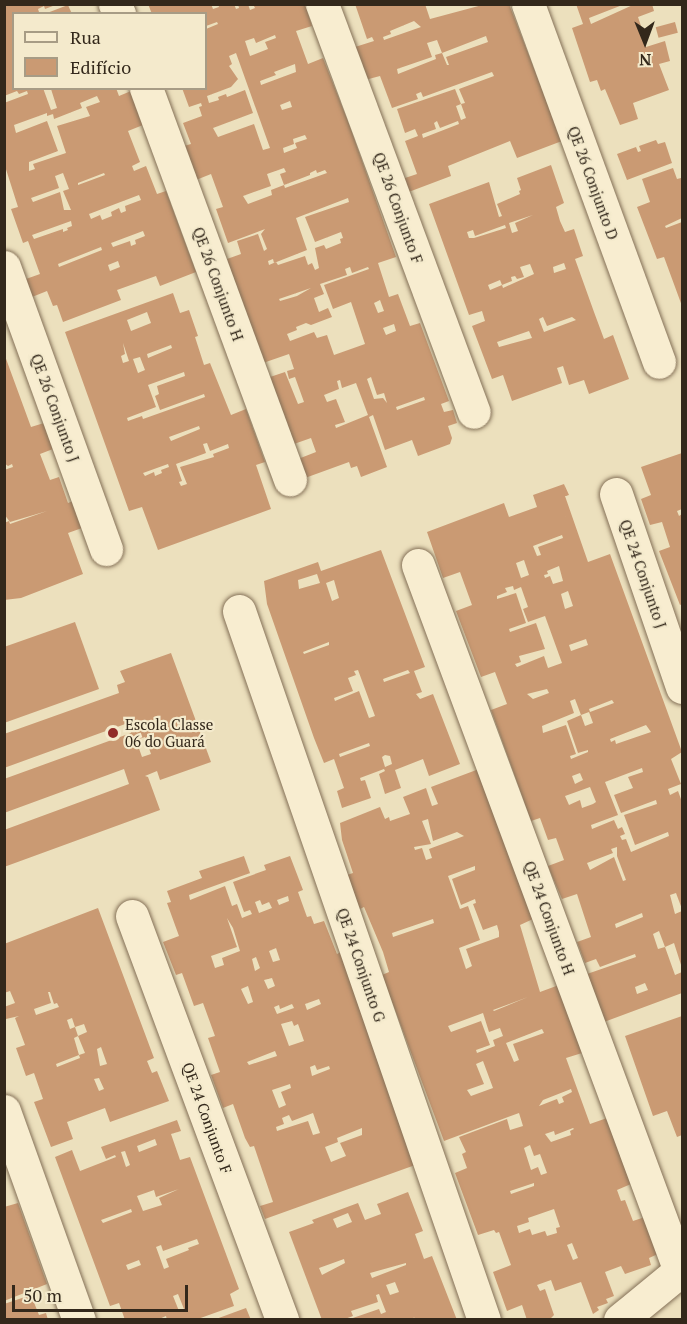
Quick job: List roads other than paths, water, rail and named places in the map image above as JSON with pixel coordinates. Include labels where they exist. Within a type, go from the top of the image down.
[{"type":"street","name":"QE 26 Conjunto F","points":[[322,4],[474,412]]},
{"type":"street","name":"QE 26 Conjunto D","points":[[528,4],[658,362]]},
{"type":"street","name":"QE 26 Conjunto H","points":[[147,90],[290,479]]},
{"type":"street","name":"QE 26 Conjunto J","points":[[4,267],[106,549]]},
{"type":"street","name":"QE 24 Conjunto J","points":[[616,494],[682,687]]},
{"type":"street","name":"QE 24 Conjunto H","points":[[418,565],[681,1270]]},
{"type":"street","name":"QE 24 Conjunto G","points":[[239,610],[484,1320]]},
{"type":"street","name":"QE 24 Conjunto F","points":[[132,916],[282,1320]]},
{"type":"street","points":[[4,1111],[79,1320]]},
{"type":"street","points":[[620,1320],[681,1270]]},
{"type":"place","name":"Escola Classe 06 do Guará","points":[[113,733]]}]
